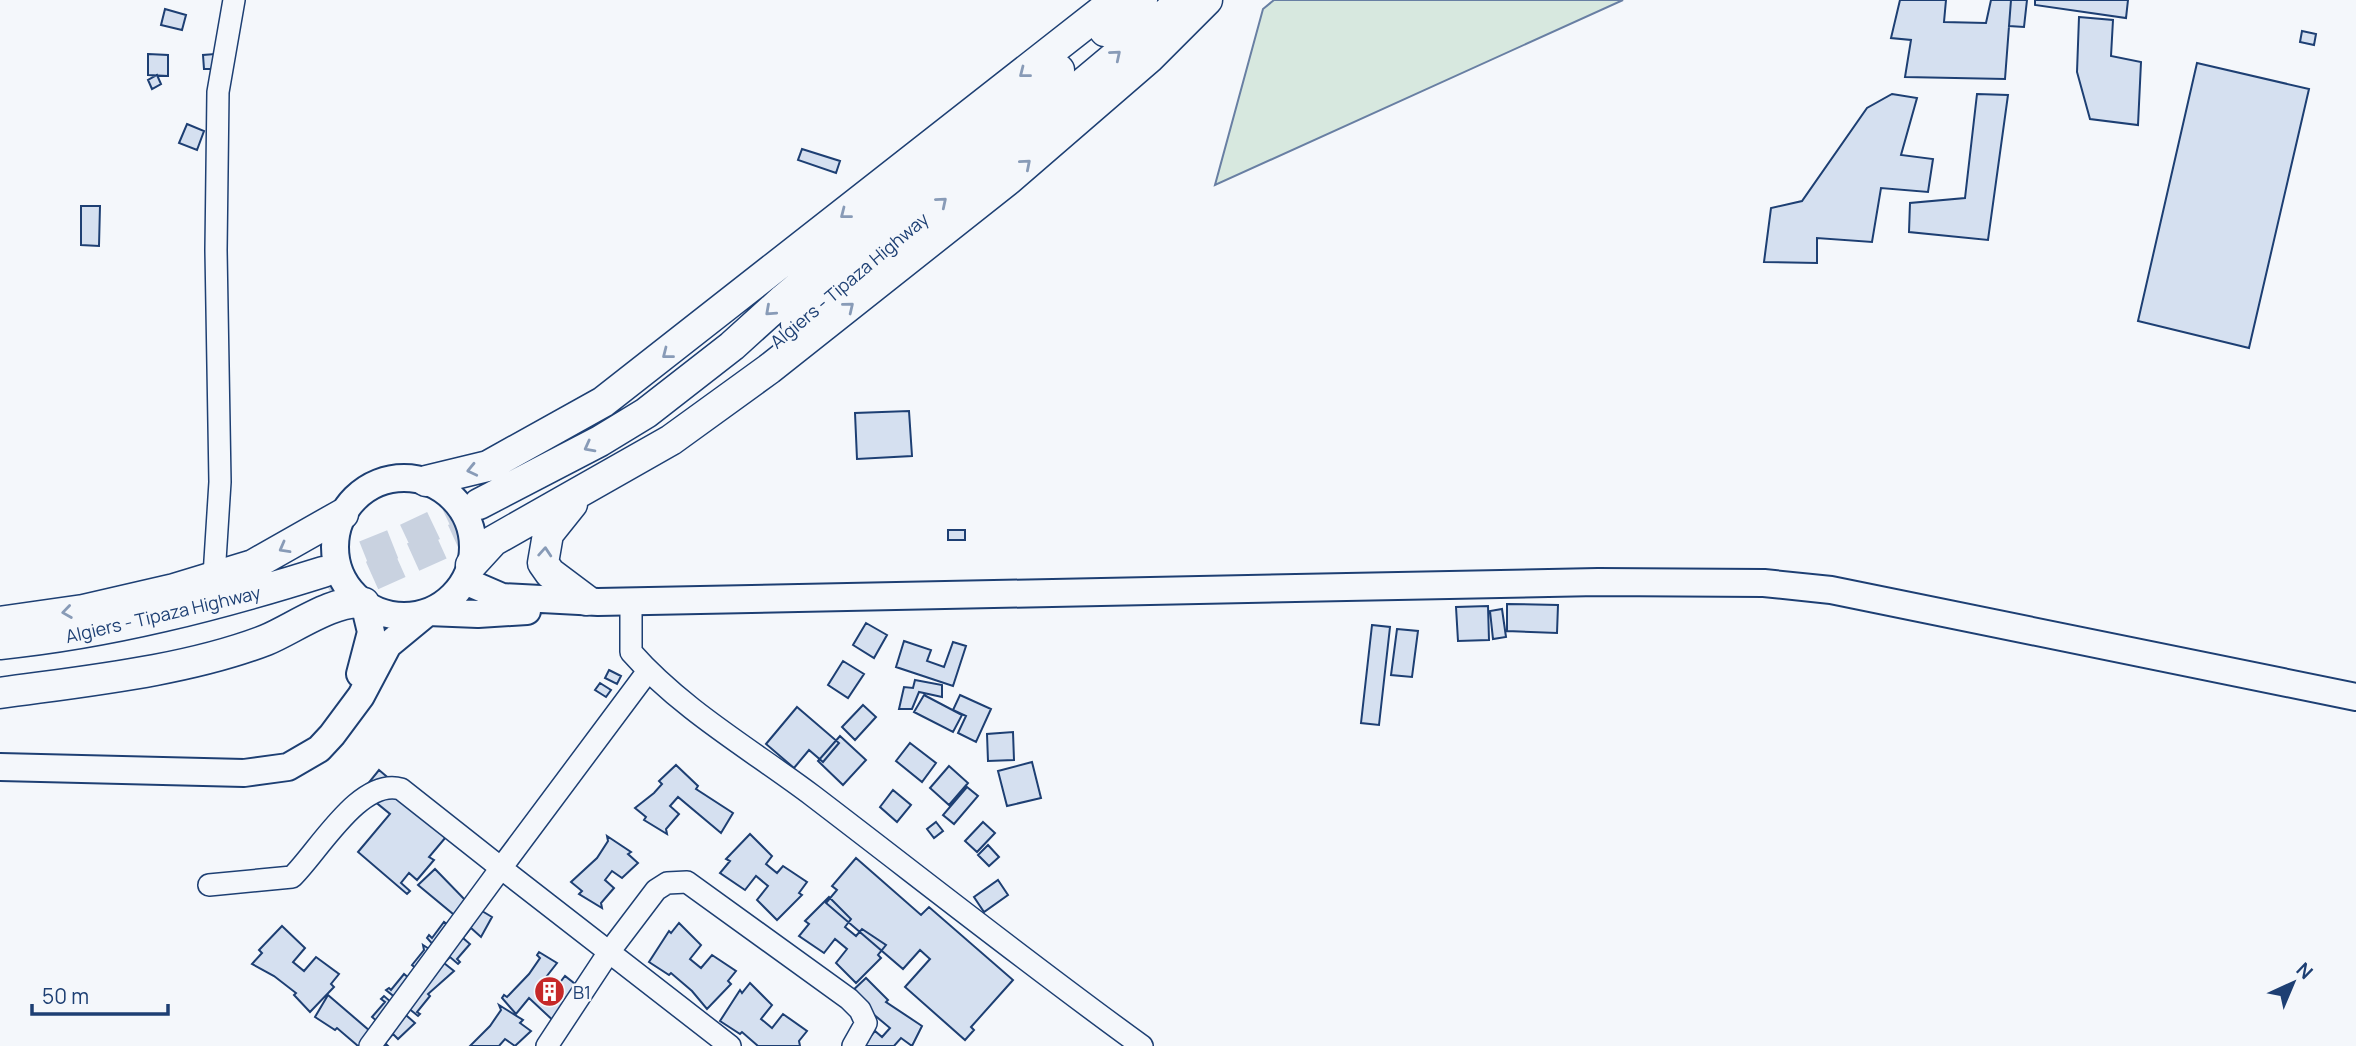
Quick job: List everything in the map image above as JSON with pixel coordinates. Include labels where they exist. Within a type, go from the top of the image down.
[{"type":"highway","points":[[426,481],[488,466],[603,402],[1116,0]]},
{"type":"highway","name":"Algiers - Tipaza Highway","points":[[1142,0],[784,299],[732,346],[646,413],[484,514],[651,438],[813,310],[1183,0]]},
{"type":"highway","points":[[468,573],[481,551],[493,541],[671,440],[840,315],[1009,179],[1149,58],[1207,0]]},
{"type":"highway","points":[[588,488],[562,514],[548,534],[543,549],[543,563],[550,573],[592,601]]},
{"type":"highway","points":[[0,622],[83,610],[253,565],[343,514]]},
{"type":"highway","name":"Algiers - Tipaza Highway","points":[[0,644],[51,639],[327,583],[242,627],[123,660],[0,675]]},
{"type":"highway","points":[[0,693],[179,665],[266,640],[344,605],[365,603]]},
{"type":"main road","points":[[0,767],[204,773],[271,772],[301,761],[319,749],[361,696],[388,645],[428,612],[455,594],[468,573],[473,540],[466,514],[456,500],[426,481],[407,477],[388,480],[370,486],[355,498],[343,514],[335,546],[337,562],[352,592],[365,603],[395,615],[428,612],[507,613],[582,609],[592,601]]},
{"type":"main road","points":[[468,573],[502,597],[631,602],[1598,582],[1764,583],[1831,590],[2356,697]]},
{"type":"main road","points":[[341,724],[369,645],[371,622],[365,603]]},
{"type":"street","points":[[214,576],[220,482],[218,92],[234,0]]},
{"type":"street","points":[[631,602],[631,652],[648,671],[725,733],[918,874],[1003,945],[1142,1046]]},
{"type":"street","points":[[370,1046],[648,671]]},
{"type":"street","points":[[209,885],[292,877],[339,821],[374,792],[389,786],[401,789],[730,1046]]},
{"type":"street","points":[[547,1046],[609,952],[656,890],[667,883],[687,882],[855,1005],[866,1023],[853,1046]]},
{"type":"shaded area","points":[[1274,0],[1623,0],[1215,185],[1263,9]]},
{"type":"building","points":[[1900,0],[1946,0],[1944,22],[1986,23],[1991,0],[2011,0],[2005,79],[1905,77],[1911,40],[1891,38]]},
{"type":"building","points":[[2011,0],[2027,0],[2024,27],[2009,26]]},
{"type":"building","points":[[2035,0],[2128,0],[2126,18],[2035,5]]},
{"type":"building","points":[[165,9],[186,15],[182,30],[161,25]]},
{"type":"building","points":[[2079,17],[2113,20],[2111,56],[2141,62],[2138,125],[2090,119],[2077,72]]},
{"type":"building","points":[[2302,31],[2316,34],[2314,45],[2300,42]]},
{"type":"building","points":[[148,54],[168,55],[168,76],[148,75]]},
{"type":"building","points":[[215,54],[215,69],[204,69],[203,55]]},
{"type":"building","points":[[2197,63],[2309,89],[2249,348],[2138,321]]},
{"type":"building","points":[[157,75],[161,84],[152,89],[148,80]]},
{"type":"building","points":[[1892,94],[1917,98],[1901,155],[1933,159],[1928,192],[1881,188],[1872,242],[1817,238],[1817,263],[1764,262],[1771,208],[1802,201],[1867,108]]},
{"type":"building","points":[[1977,94],[2008,95],[1988,240],[1909,232],[1910,203],[1965,198]]},
{"type":"building","points":[[187,124],[204,131],[197,150],[179,143]]},
{"type":"building","points":[[802,149],[840,161],[836,173],[798,160]]},
{"type":"building","points":[[81,206],[100,206],[99,246],[81,245]]},
{"type":"building","points":[[909,411],[912,456],[857,459],[855,413]]},
{"type":"building","points":[[948,530],[965,530],[965,540],[948,540]]},
{"type":"building","points":[[1507,604],[1558,605],[1557,633],[1507,631]]},
{"type":"building","points":[[1488,606],[1489,640],[1458,641],[1456,607]]},
{"type":"building","points":[[1502,609],[1506,637],[1493,639],[1490,611]]},
{"type":"building","points":[[866,623],[887,635],[874,658],[853,645]]},
{"type":"building","points":[[1372,625],[1390,627],[1379,725],[1361,723]]},
{"type":"building","points":[[1397,629],[1418,631],[1412,677],[1391,675]]},
{"type":"building","points":[[904,641],[931,650],[927,661],[944,667],[953,642],[966,646],[953,686],[896,667]]},
{"type":"building","points":[[843,661],[864,674],[848,698],[828,685]]},
{"type":"building","points":[[609,670],[621,676],[617,684],[605,678]]},
{"type":"building","points":[[915,680],[942,685],[942,697],[919,692],[912,709],[899,709],[904,687],[913,688]]},
{"type":"building","points":[[600,683],[611,690],[606,697],[595,690]]},
{"type":"building","points":[[924,695],[962,715],[953,732],[914,712]]},
{"type":"building","points":[[960,695],[991,709],[976,742],[958,733],[966,716],[953,710]]},
{"type":"building","points":[[863,705],[876,717],[855,740],[842,727]]},
{"type":"building","points":[[797,707],[839,743],[823,762],[809,750],[794,768],[766,744]]},
{"type":"building","points":[[1013,732],[1014,760],[988,761],[987,734]]},
{"type":"building","points":[[840,736],[866,760],[843,785],[818,761]]},
{"type":"building","points":[[910,743],[936,763],[922,782],[896,761]]},
{"type":"building","points":[[1032,762],[1041,798],[1007,806],[998,771]]},
{"type":"building","points":[[676,765],[698,786],[696,789],[733,813],[721,833],[678,797],[670,806],[679,814],[666,829],[667,834],[644,820],[646,817],[635,808],[654,793],[662,784],[659,781]]},
{"type":"building","points":[[949,766],[968,783],[949,805],[930,788]]},
{"type":"building","points":[[379,770],[451,831],[429,857],[434,860],[417,880],[409,873],[401,883],[410,891],[407,894],[358,852],[390,814],[362,791]]},
{"type":"building","points":[[967,787],[978,796],[954,824],[943,815]]},
{"type":"building","points":[[893,790],[911,805],[897,822],[880,807]]},
{"type":"building","points":[[936,822],[943,831],[934,838],[927,829]]},
{"type":"building","points":[[983,822],[995,833],[977,852],[965,841]]},
{"type":"building","points":[[750,834],[772,856],[766,864],[777,873],[783,866],[807,882],[799,893],[802,895],[777,920],[757,900],[768,886],[756,876],[745,890],[720,873],[730,861],[726,859]]},
{"type":"building","points":[[607,836],[631,852],[628,854],[638,863],[622,878],[612,871],[605,880],[614,888],[601,903],[602,908],[579,894],[582,891],[571,882],[597,858],[608,841]]},
{"type":"building","points":[[988,845],[999,857],[989,866],[978,855]]},
{"type":"building","points":[[856,858],[921,915],[929,907],[1013,980],[971,1027],[974,1030],[965,1040],[905,987],[930,959],[920,950],[903,969],[826,903],[837,890],[832,886]]},
{"type":"building","points":[[435,869],[467,902],[492,917],[481,937],[471,928],[463,938],[470,944],[457,959],[460,962],[458,964],[450,957],[447,960],[427,938],[429,935],[432,938],[444,922],[452,928],[459,919],[418,885]]},
{"type":"building","points":[[998,880],[1008,895],[984,912],[974,897]]},
{"type":"building","points":[[829,897],[851,919],[845,927],[856,936],[862,929],[886,945],[878,955],[881,958],[856,983],[836,963],[847,949],[835,939],[824,953],[799,936],[809,924],[805,921]]},
{"type":"building","points":[[679,923],[701,945],[690,959],[701,968],[712,955],[736,971],[728,981],[731,984],[707,1009],[692,991],[671,973],[669,975],[649,962],[669,931],[671,933]]},
{"type":"building","points":[[282,926],[305,948],[293,962],[304,971],[316,957],[339,974],[331,984],[334,987],[310,1012],[294,995],[296,993],[252,964],[262,953],[259,950]]},
{"type":"building","points":[[423,945],[446,960],[444,963],[454,971],[428,994],[430,996],[417,1012],[420,1014],[418,1016],[386,990],[391,990],[404,974],[416,984],[424,975],[412,965],[424,950]]},
{"type":"building","name":"B1","points":[[539,952],[557,963],[543,981],[554,990],[565,976],[584,991],[559,1026],[529,998],[516,1014],[502,998],[504,995],[507,997],[529,974],[540,958],[537,955]]},
{"type":"building","points":[[866,978],[888,1000],[886,1002],[922,1026],[912,1046],[901,1038],[894,1046],[862,1046],[875,1031],[882,1037],[890,1028],[849,994]]},
{"type":"building","points":[[750,983],[772,1005],[761,1019],[772,1028],[783,1014],[807,1031],[799,1041],[800,1046],[758,1046],[742,1032],[740,1034],[720,1021],[740,990],[742,993]]},
{"type":"building","points":[[328,995],[370,1031],[378,1022],[372,1017],[385,1002],[381,999],[384,996],[415,1023],[398,1039],[393,1034],[385,1043],[388,1046],[358,1046],[337,1028],[335,1030],[315,1017]]},
{"type":"building","points":[[499,1005],[523,1020],[520,1023],[531,1031],[515,1046],[505,1039],[499,1046],[470,1046],[490,1026],[501,1010]]},
{"type":"tunnel","points":[[323,572],[401,541],[479,504]]},
{"type":"tunnel","points":[[331,594],[489,523]]},
{"type":"place","name":"B1","points":[[550,992]]}]
